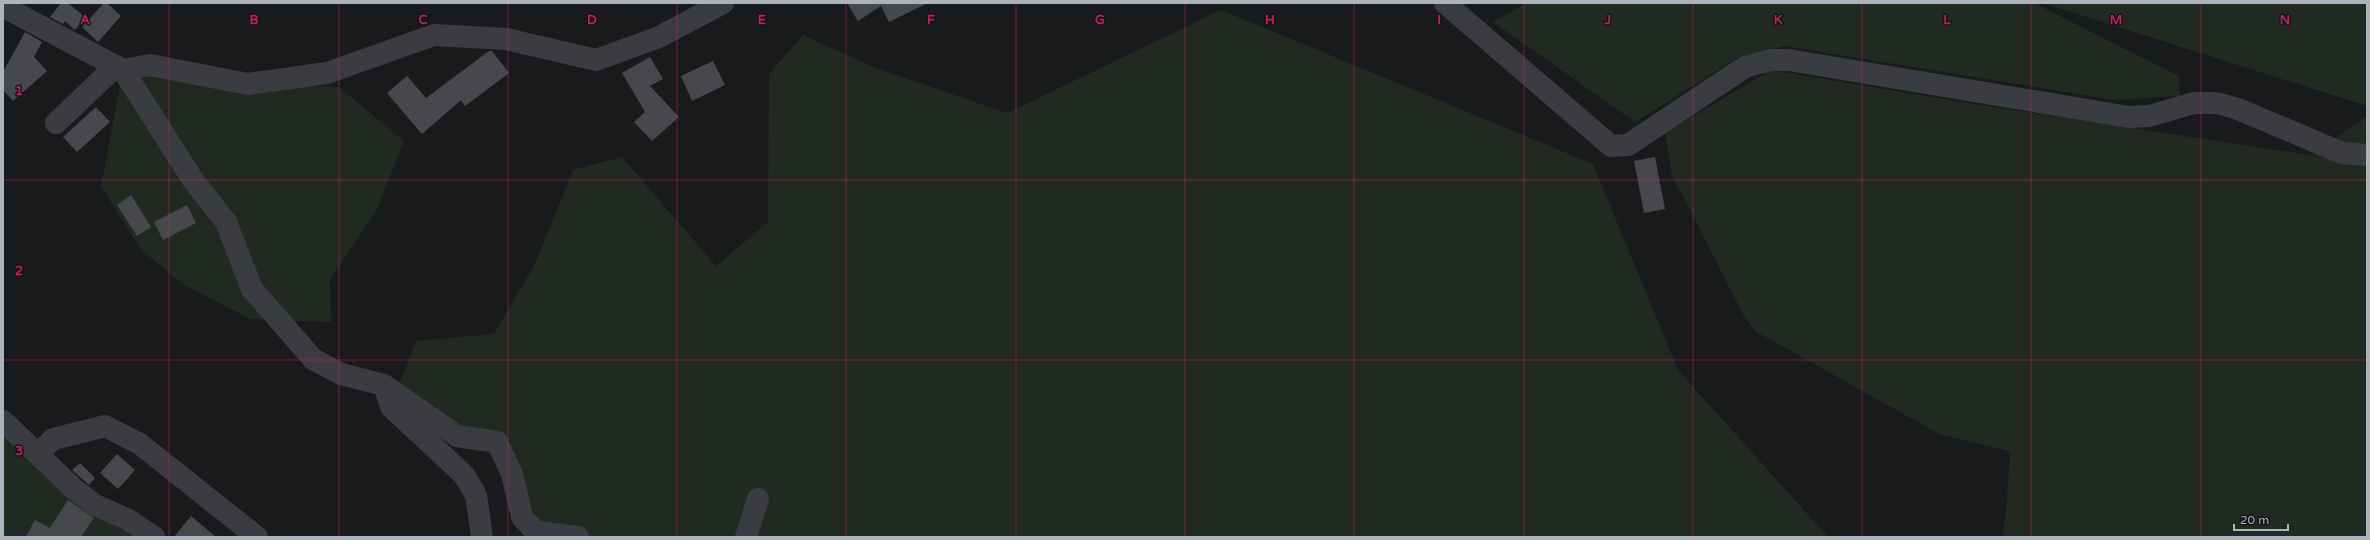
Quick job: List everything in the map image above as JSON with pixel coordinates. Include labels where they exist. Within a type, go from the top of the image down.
[{"type":"street","points":[[56,123],[119,68],[150,65],[248,84],[327,73],[434,35],[506,39],[596,60],[659,37],[723,3]]},
{"type":"street","points":[[1445,3],[1611,146],[1628,145],[1745,67],[1771,60],[1789,60],[2129,117],[2149,116],[2194,102],[2217,104],[2238,109],[2342,153],[2367,155]]},
{"type":"street","points":[[4,7],[119,68],[193,180],[226,222],[252,289],[313,359],[341,374],[384,385],[456,436],[497,442],[512,474],[522,517],[536,532],[578,537]]},
{"type":"street","points":[[384,385],[391,407],[464,475],[476,495],[482,537]]},
{"type":"street","points":[[3,421],[74,489],[95,505],[127,519],[154,537]]},
{"type":"street","points":[[38,454],[53,439],[105,426],[140,444],[257,537]]},
{"type":"street","points":[[746,537],[758,499]]},
{"type":"shaded area","points":[[1527,3],[2034,3],[2179,76],[2180,96],[2114,100],[1785,46],[1737,58],[1635,122],[1493,22]]},
{"type":"shaded area","points":[[2043,3],[2367,3],[2367,106]]},
{"type":"shaded area","points":[[1221,10],[1593,164],[1678,370],[1828,537],[565,537],[522,517],[497,442],[391,407],[416,341],[494,334],[535,264],[573,170],[622,157],[716,266],[768,222],[769,74],[803,35],[873,67],[1007,113]]},
{"type":"shaded area","points":[[123,70],[248,84],[339,87],[404,141],[377,209],[330,280],[331,322],[250,319],[183,284],[141,250],[101,186]]},
{"type":"shaded area","points":[[1771,70],[1968,103],[2310,155],[2367,116],[2367,537],[2002,537],[2006,513],[2010,451],[1941,435],[1755,331],[1744,316],[1672,175],[1665,133]]},
{"type":"shaded area","points":[[3,421],[58,473],[134,537],[3,537]]},
{"type":"building","points":[[61,3],[68,3],[85,17],[75,30],[65,21],[63,24],[50,17]]},
{"type":"building","points":[[104,3],[107,3],[121,16],[98,42],[82,27]]},
{"type":"building","points":[[847,3],[928,3],[889,22],[881,6],[858,21]]},
{"type":"building","points":[[25,32],[42,42],[34,57],[47,71],[13,101],[3,90],[3,72]]},
{"type":"building","points":[[489,51],[492,51],[509,73],[465,106],[461,100],[422,134],[387,93],[407,76],[426,98]]},
{"type":"building","points":[[650,57],[663,79],[650,86],[679,117],[652,141],[634,122],[645,112],[622,73]]},
{"type":"building","points":[[713,61],[725,85],[692,101],[681,76]]},
{"type":"building","points":[[96,107],[110,122],[77,152],[63,137]]},
{"type":"building","points":[[1655,157],[1665,209],[1644,213],[1634,161]]},
{"type":"building","points":[[131,195],[151,227],[137,236],[117,205]]},
{"type":"building","points":[[187,205],[196,223],[163,240],[154,222]]},
{"type":"building","points":[[117,454],[135,470],[118,489],[100,473]]},
{"type":"building","points":[[80,463],[95,478],[89,485],[72,470]]},
{"type":"building","points":[[68,500],[94,518],[81,537],[26,537],[35,520],[50,528]]},
{"type":"building","points":[[191,516],[216,537],[174,537]]}]
